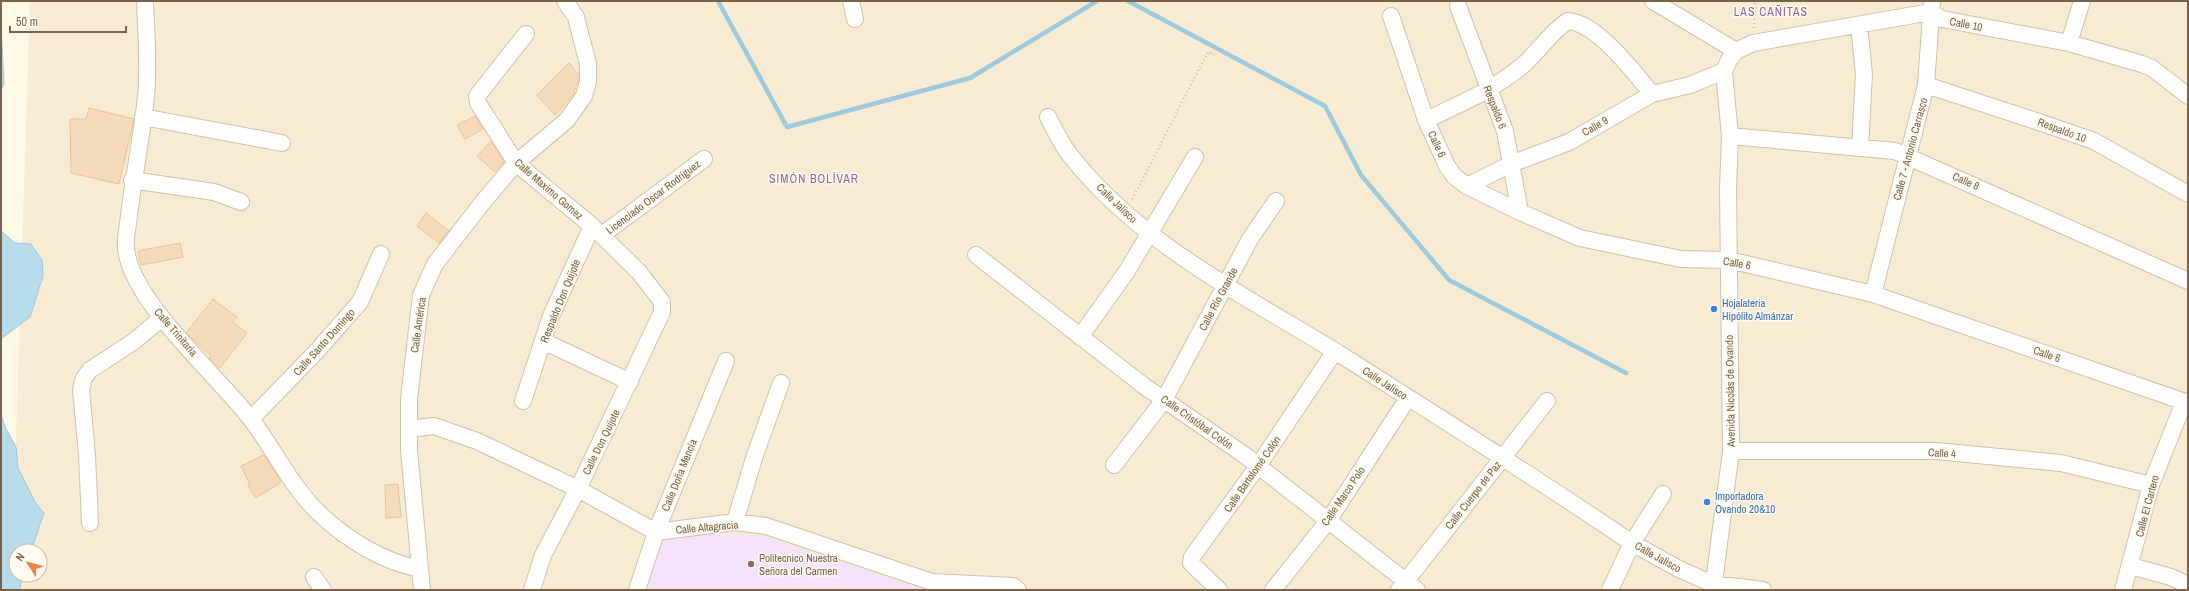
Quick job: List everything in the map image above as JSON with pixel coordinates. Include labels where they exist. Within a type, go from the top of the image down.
[{"type":"street","name":"Calle Trinitaria","points":[[145,1],[147,80],[143,117],[132,180],[126,248],[131,271],[142,291],[162,318],[251,419],[295,485],[320,514],[349,537],[379,555],[399,565],[420,569]]},
{"type":"street","name":"Calle América","points":[[422,590],[409,450],[409,400],[421,295],[435,264],[483,202],[516,163],[567,120],[584,96],[588,82],[588,64],[584,44],[576,17],[565,1]]},
{"type":"street","points":[[851,1],[855,19]]},
{"type":"street","points":[[1654,1],[1736,51]]},
{"type":"street","points":[[2069,43],[2082,1]]},
{"type":"street","name":"Respaldo 6","points":[[1458,6],[1505,132],[1520,212]]},
{"type":"street","points":[[1724,71],[1729,60],[1736,51],[1753,43],[1859,25],[1932,7]]},
{"type":"street","name":"Calle 10","points":[[1932,7],[1942,19],[2069,43],[2142,64],[2152,68],[2188,96]]},
{"type":"street","name":"Calle 7 - Antonio Carrasco","points":[[1873,294],[1926,85],[1932,7]]},
{"type":"street","name":"Calle 6","points":[[1390,16],[1426,120],[1447,166],[1455,177],[1467,186],[1520,212],[1580,238],[1681,259],[1729,260],[1873,294],[2186,402]]},
{"type":"street","points":[[1426,120],[1489,90],[1536,54],[1560,26],[1568,21],[1583,25],[1618,53],[1652,94]]},
{"type":"street","points":[[1859,25],[1864,74],[1860,147]]},
{"type":"street","name":"Calle Maximo Gomez","points":[[526,34],[476,100],[516,163],[597,230],[640,272],[657,293]]},
{"type":"street","name":"Calle 9","points":[[1467,186],[1511,164],[1569,142],[1652,94],[1690,85],[1724,71]]},
{"type":"street","name":"Avenida Nicolás de Ovando","points":[[1713,587],[1731,451],[1729,260],[1730,136],[1724,71]]},
{"type":"street","name":"Respaldo 10","points":[[1926,85],[2094,141],[2188,194]]},
{"type":"street","points":[[143,117],[282,143]]},
{"type":"street","name":"Calle Jalisco","points":[[1048,117],[1069,154],[1123,213],[1149,233],[1225,284],[1408,398],[1632,543],[1713,587],[1762,590]]},
{"type":"street","name":"Calle 8","points":[[1730,136],[1860,147],[1895,151],[1908,155],[2188,281]]},
{"type":"street","points":[[1080,337],[1127,271],[1195,157]]},
{"type":"street","name":"Licenciado Oscar Rodriguez","points":[[597,230],[704,159]]},
{"type":"street","points":[[132,180],[214,192],[241,202]]},
{"type":"street","name":"Calle Río Grande","points":[[1114,465],[1164,400],[1250,239],[1276,201]]},
{"type":"street","name":"Respaldo Don Quijote","points":[[523,400],[551,316],[597,230]]},
{"type":"street","name":"Calle Santo Domingo","points":[[251,419],[315,353],[360,302],[381,254]]},
{"type":"street","name":"Calle Cristóbal Colón","points":[[976,255],[1080,337],[1164,400],[1258,466],[1328,521],[1407,587]]},
{"type":"street","name":"Calle Don Quijote","points":[[532,590],[543,555],[578,489],[662,312],[662,302],[657,293]]},
{"type":"street","points":[[90,523],[87,455],[81,389],[84,378],[90,370],[133,342],[162,318]]},
{"type":"street","points":[[543,341],[630,382]]},
{"type":"street","name":"Calle Bartolomé Colón","points":[[1219,590],[1194,568],[1190,563],[1192,557],[1258,466],[1334,352]]},
{"type":"street","name":"Calle Doña Mencía","points":[[637,590],[656,532],[726,361]]},
{"type":"street","points":[[735,522],[755,456],[781,383]]},
{"type":"street","name":"Calle Marco Polo","points":[[1273,590],[1328,521],[1408,398]]},
{"type":"street","name":"Calle Cuerpo de Paz","points":[[1407,587],[1502,458],[1547,401]]},
{"type":"street","name":"Calle El Cartero","points":[[2123,590],[2131,566],[2151,485],[2186,402]]},
{"type":"street","points":[[409,429],[434,426],[464,436],[578,489],[656,532]]},
{"type":"street","name":"Calle 4","points":[[1731,451],[1936,452],[2060,463],[2151,485]]},
{"type":"street","points":[[1610,590],[1632,543],[1663,494]]},
{"type":"street","name":"Calle Altagracia","points":[[656,532],[735,522],[766,526],[931,586],[1013,586],[1018,590]]},
{"type":"street","points":[[2131,566],[2171,577],[2188,585]]},
{"type":"street","points":[[314,577],[323,590]]},
{"type":"path","points":[[1753,43],[1755,1]]},
{"type":"path","points":[[1123,213],[1160,149],[1185,95],[1208,52],[1215,55]]},
{"type":"shaded area","points":[[30,1],[2188,1],[2188,590],[11,590],[11,583],[48,583],[48,543],[13,543]]},
{"type":"shaded area","name":"Politecnico Nuestra Señora del Carmen","points":[[711,534],[764,536],[918,588],[917,590],[646,590],[663,540]]},
{"type":"water","points":[[1,28],[4,83],[1,91]]},
{"type":"water","points":[[1,231],[15,243],[31,244],[42,260],[43,276],[30,317],[1,339]]},
{"type":"water","points":[[1,415],[6,429],[16,447],[18,468],[35,502],[44,513],[34,543],[8,543],[8,583],[21,583],[20,590],[1,590]]},
{"type":"building","points":[[569,63],[578,74],[578,81],[573,95],[555,115],[537,95]]},
{"type":"building","points":[[89,108],[134,119],[119,184],[71,173],[70,119],[86,119]]},
{"type":"building","points":[[475,116],[483,129],[465,139],[457,125]]},
{"type":"building","points":[[491,141],[504,162],[495,172],[477,156]]},
{"type":"building","points":[[426,213],[449,231],[439,243],[417,226]]},
{"type":"building","points":[[180,243],[183,257],[141,265],[138,251]]},
{"type":"building","points":[[213,299],[237,317],[233,322],[247,333],[220,368],[209,358],[211,356],[186,333]]},
{"type":"building","points":[[264,455],[281,482],[256,498],[248,486],[250,485],[241,466]]},
{"type":"building","points":[[398,484],[401,517],[386,518],[385,485]]},
{"type":"waterway","points":[[718,1],[787,127],[970,78],[1097,1]]},
{"type":"waterway","points":[[1128,1],[1325,106],[1361,175],[1449,280],[1626,373]]},
{"type":"place","name":"Hojalateria Hipólito Almánzar","points":[[1714,309]]},
{"type":"place","name":"Importadora Ovando 20&10","points":[[1707,502]]},
{"type":"place","name":"Politecnico Nuestra Señora del Carmen","points":[[751,564]]},
{"type":"district","name":"LAS CAÑITAS","points":[[1771,12]]},
{"type":"district","name":"SIMÓN BOLÍVAR","points":[[814,179]]}]
